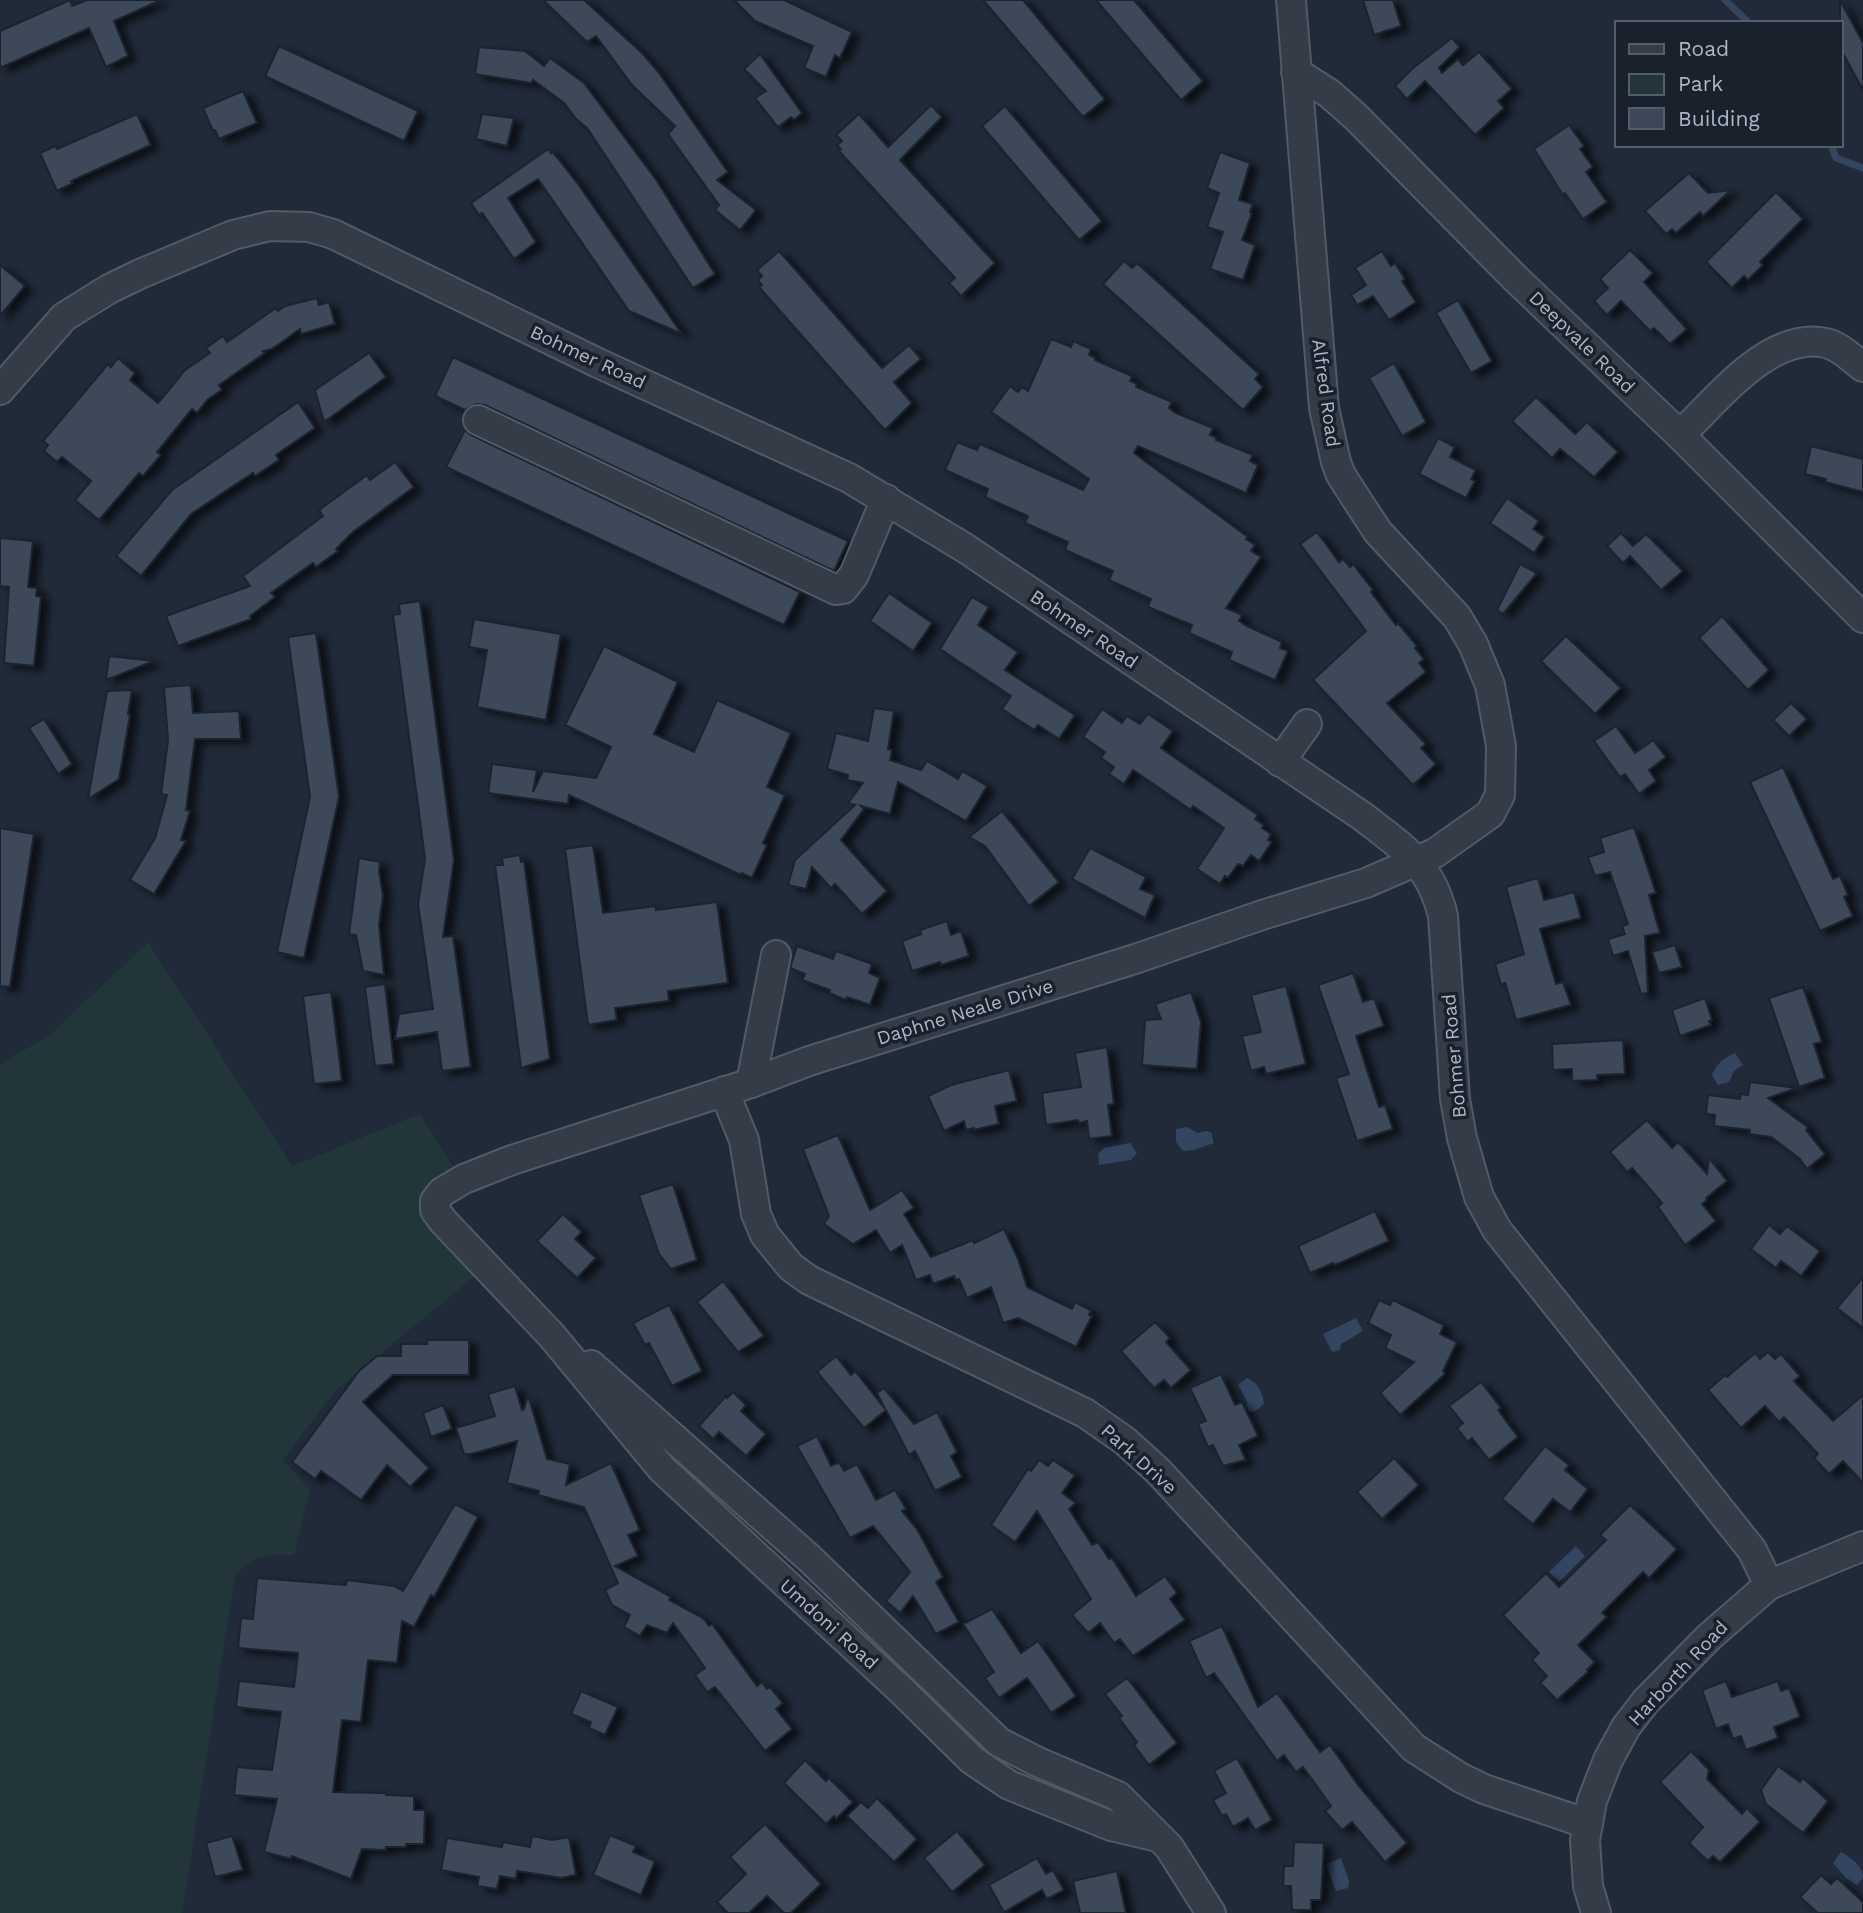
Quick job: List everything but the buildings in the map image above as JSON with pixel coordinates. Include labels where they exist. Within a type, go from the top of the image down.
[{"type":"street","name":"Alfred Road","points":[[1291,0],[1324,408],[1336,462],[1341,475],[1378,532],[1458,617],[1478,654],[1490,685],[1496,715],[1502,771],[1500,794],[1490,814],[1435,853],[1417,862]]},
{"type":"street","name":"Deepvale Road","points":[[1296,72],[1330,94],[1356,117],[1515,278],[1681,435],[1863,618]]},
{"type":"street","name":"Bohmer Road","points":[[0,390],[64,317],[109,289],[233,235],[270,226],[309,227],[333,234],[598,363],[804,456],[886,499],[965,548],[1362,816],[1417,862],[1434,885],[1443,916],[1455,1099],[1462,1138],[1479,1197],[1497,1230],[1752,1550],[1769,1585]]},
{"type":"street","points":[[1681,435],[1758,361],[1782,348],[1803,342],[1826,343],[1863,367]]},
{"type":"street","points":[[478,420],[836,590],[843,589],[854,575],[886,499]]},
{"type":"street","points":[[1280,762],[1307,724]]},
{"type":"street","name":"Daphne Neale Drive","points":[[512,1160],[751,1083],[809,1061],[1366,883],[1417,862]]},
{"type":"street","points":[[751,1083],[776,955]]},
{"type":"street","name":"Park Drive","points":[[724,1091],[744,1140],[756,1214],[765,1235],[791,1267],[809,1280],[1085,1413],[1115,1434],[1158,1471],[1414,1748],[1461,1778],[1484,1789],[1588,1824]]},
{"type":"street","name":"Umdoni Road","points":[[512,1160],[464,1179],[447,1189],[435,1201],[435,1210],[443,1221],[552,1336],[621,1390],[779,1532],[999,1742],[1118,1796],[1169,1847],[1211,1913]]},
{"type":"street","name":"Harborth Road","points":[[1596,1913],[1587,1876],[1585,1840],[1592,1801],[1608,1760],[1626,1727],[1646,1701],[1709,1637],[1769,1585],[1863,1546]]},
{"type":"green space","points":[[148,942],[292,1166],[420,1114],[462,1180],[439,1192],[486,1267],[335,1391],[283,1460],[310,1490],[294,1555],[255,1559],[235,1576],[182,1913],[0,1913],[0,1064],[50,1035]]},
{"type":"water","points":[[1735,1053],[1743,1065],[1734,1071],[1729,1082],[1718,1085],[1712,1075],[1714,1071],[1721,1062]]},
{"type":"water","points":[[1187,1127],[1198,1133],[1211,1132],[1214,1143],[1183,1151],[1176,1142],[1176,1129]]},
{"type":"water","points":[[1130,1143],[1137,1153],[1131,1160],[1099,1165],[1098,1154],[1104,1148]]},
{"type":"water","points":[[1356,1318],[1363,1331],[1341,1344],[1340,1350],[1332,1352],[1323,1334]]},
{"type":"water","points":[[1247,1378],[1259,1388],[1264,1403],[1252,1412],[1248,1411],[1247,1401],[1238,1385]]},
{"type":"water","points":[[1576,1546],[1585,1556],[1559,1582],[1549,1572]]},
{"type":"water","points":[[1841,1852],[1861,1870],[1863,1878],[1857,1885],[1846,1878],[1833,1863]]},
{"type":"water","points":[[1341,1858],[1349,1881],[1348,1888],[1336,1891],[1326,1864]]},
{"type":"waterway","points":[[1725,0],[1747,21]]},
{"type":"waterway","points":[[1832,147],[1836,158],[1863,168]]}]
